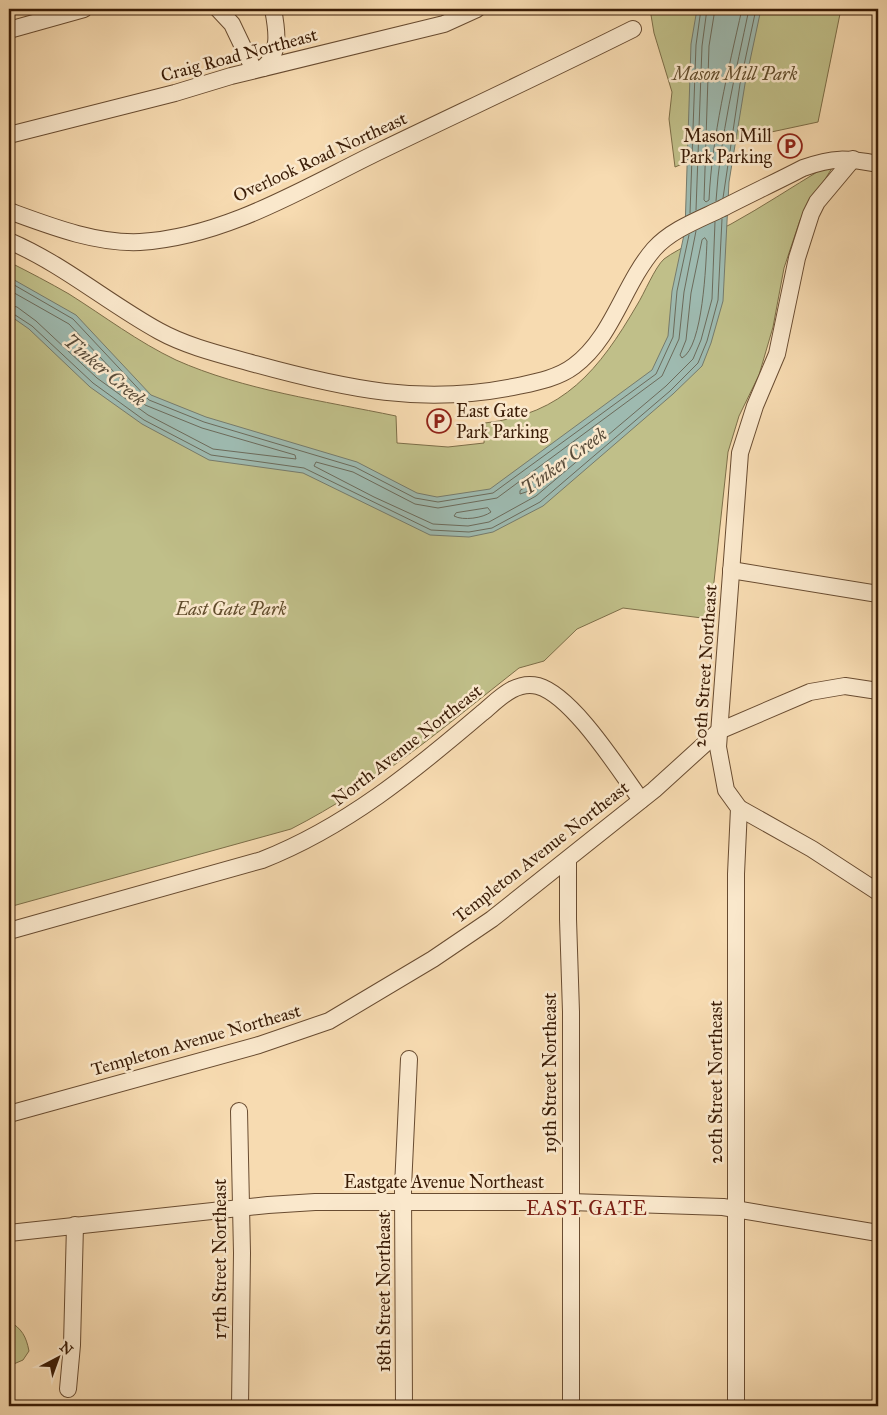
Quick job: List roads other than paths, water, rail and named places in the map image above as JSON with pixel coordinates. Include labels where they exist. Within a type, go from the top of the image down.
[{"type":"street","points":[[9,30],[84,9]]},
{"type":"street","points":[[218,9],[232,24],[259,69],[270,62],[275,51],[277,33],[273,9]]},
{"type":"street","name":"Craig Road Northeast","points":[[9,135],[259,69],[444,24],[477,9]]},
{"type":"street","name":"Overlook Road Northeast","points":[[9,211],[86,235],[122,242],[180,236],[205,230],[268,205],[633,29]]},
{"type":"street","points":[[9,241],[50,262],[135,316],[179,340],[228,357],[344,386],[412,396],[438,397],[496,391],[541,381],[570,369],[592,349],[601,337],[644,262],[654,249],[678,230],[823,160],[836,158],[852,159],[878,164]]},
{"type":"street","name":"20th Street Northeast","points":[[736,1406],[736,874],[739,808],[726,790],[718,747],[737,474],[745,432],[777,354],[797,258],[811,214],[817,202],[852,159]]},
{"type":"street","points":[[731,570],[878,594]]},
{"type":"street","name":"North Avenue Northeast","points":[[9,932],[262,860],[295,847],[322,833],[372,801],[433,755],[507,693],[525,685],[545,689],[569,706],[641,800]]},
{"type":"street","name":"Templeton Avenue Northeast","points":[[9,1114],[259,1045],[330,1021],[433,959],[492,919],[641,800],[719,731],[810,692],[845,686],[878,691]]},
{"type":"street","points":[[739,808],[812,849],[878,892]]},
{"type":"street","name":"19th Street Northeast","points":[[568,860],[571,1012],[571,1406]]},
{"type":"street","name":"18th Street Northeast","points":[[404,1406],[404,1149],[409,1058]]},
{"type":"street","name":"17th Street Northeast","points":[[239,1111],[241,1208],[240,1406]]},
{"type":"street","name":"Eastgate Avenue Northeast","points":[[9,1233],[315,1202],[693,1204],[878,1232]]},
{"type":"street","points":[[68,1389],[72,1346],[75,1225]]},
{"type":"water","name":"Tinker Creek","points":[[697,9],[761,9],[745,84],[729,182],[723,301],[711,343],[702,366],[673,394],[543,506],[493,532],[469,537],[430,535],[303,473],[209,460],[142,424],[90,387],[29,329],[9,315],[9,277],[76,315],[151,395],[206,417],[357,462],[417,493],[437,497],[490,489],[652,370],[668,336],[672,291],[685,230],[691,44]]},
{"type":"place","name":"Mason Mill Park Parking","points":[[790,146]]},
{"type":"place","name":"East Gate Park Parking","points":[[439,421]]},
{"type":"district","name":"EAST GATE","points":[[587,1208]]},
{"type":"park label","name":"Mason Mill Park","points":[[735,74]]},
{"type":"park label","name":"East Gate Park","points":[[231,609]]}]
